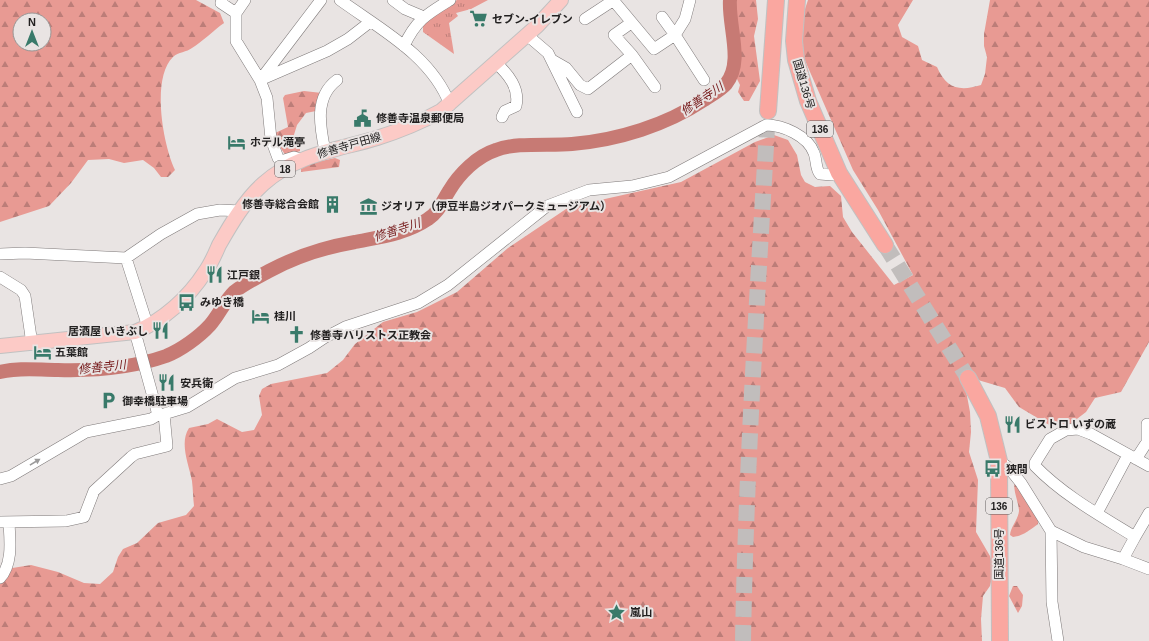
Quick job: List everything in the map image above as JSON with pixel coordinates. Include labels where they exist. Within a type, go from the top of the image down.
[{"type":"highway","name":"国道136号","points":[[797,0],[794,41],[796,60],[808,101],[838,173],[885,245]]},
{"type":"highway","points":[[768,111],[776,1]]},
{"type":"highway","name":"国道136号","points":[[968,378],[988,416],[998,461],[1000,641]]},
{"type":"main road","name":"修善寺戸田線","points":[[141,335],[177,304],[206,272],[229,228],[263,184],[304,160],[325,151],[398,130],[442,111],[561,0]]},
{"type":"main road","points":[[0,346],[141,335]]},
{"type":"street","points":[[245,0],[236,13],[236,41],[260,80],[267,98],[271,139],[278,158],[281,161],[294,157],[304,160]]},
{"type":"street","points":[[260,80],[321,0]]},
{"type":"street","points":[[340,0],[404,46],[438,80],[450,105]]},
{"type":"street","points":[[393,0],[405,9],[424,17]]},
{"type":"street","points":[[585,19],[614,0],[631,23],[654,49],[675,34],[685,19],[690,0]]},
{"type":"street","points":[[220,1],[236,13]]},
{"type":"street","points":[[404,46],[416,24],[447,1]]},
{"type":"street","points":[[662,17],[675,34],[704,80]]},
{"type":"street","points":[[260,80],[327,51],[348,39],[370,22]]},
{"type":"street","points":[[631,23],[613,36],[632,56],[655,87]]},
{"type":"street","points":[[520,37],[541,46],[552,60],[576,112]]},
{"type":"street","points":[[500,56],[511,79],[517,100],[516,106],[505,111],[502,117]]},
{"type":"street","points":[[552,60],[571,70],[580,85],[588,89],[632,56]]},
{"type":"street","points":[[325,151],[320,126],[320,111],[329,86],[337,80]]},
{"type":"street","points":[[0,479],[11,476],[86,432],[151,419],[161,414],[187,406],[235,378],[278,365],[345,327],[418,303],[448,285],[547,206],[590,190],[632,186],[669,176],[766,125],[783,128],[805,141],[813,150],[816,170],[820,174],[832,175],[838,173]]},
{"type":"street","points":[[0,254],[25,253],[126,258],[161,234],[197,214],[220,210],[241,211]]},
{"type":"street","points":[[0,578],[7,568],[10,553],[5,522],[66,521],[84,517],[94,491],[131,457],[135,454],[167,446],[161,414],[148,381],[141,335],[126,258]]},
{"type":"street","points":[[0,277],[21,290],[25,296],[32,344]]},
{"type":"street","points":[[1097,513],[1132,457],[1146,442],[1147,424]]},
{"type":"street","points":[[1136,537],[1097,513],[1039,470],[1034,463],[1050,439],[1066,430],[1078,429],[1091,434],[1149,466]]},
{"type":"street","points":[[998,461],[1008,468],[1021,483],[1051,531],[1052,602],[1058,641]]},
{"type":"street","points":[[1123,559],[1149,513]]},
{"type":"street","points":[[1051,531],[1084,547],[1149,569]]},
{"type":"green space","points":[[0,0],[196,0],[220,13],[224,23],[190,49],[175,55],[166,67],[162,80],[161,112],[163,129],[175,170],[168,177],[161,177],[154,168],[143,160],[124,163],[109,159],[88,160],[71,183],[49,206],[0,222]]},
{"type":"green space","points":[[457,0],[488,0],[471,9],[456,13],[458,16],[449,23],[454,54],[423,32],[423,21]]},
{"type":"green space","points":[[737,0],[756,0],[758,19],[754,36],[760,81],[749,101],[744,101],[738,92],[740,85],[736,77],[738,44],[733,16]]},
{"type":"green space","points":[[808,0],[913,0],[898,25],[902,37],[918,46],[922,60],[937,67],[949,84],[960,88],[966,88],[981,85],[985,74],[987,57],[984,46],[984,34],[990,0],[1149,0],[1149,342],[1121,392],[1095,398],[1086,412],[1069,425],[1051,426],[1019,407],[1005,388],[978,380],[964,380],[970,412],[971,432],[969,452],[978,480],[976,532],[990,556],[994,569],[990,586],[983,596],[981,619],[982,641],[0,641],[0,570],[31,565],[58,572],[84,583],[100,584],[113,572],[118,557],[123,549],[137,543],[158,523],[186,515],[194,506],[192,481],[185,447],[186,434],[189,428],[208,424],[217,419],[242,432],[254,430],[262,415],[259,396],[262,389],[271,384],[327,373],[343,360],[355,344],[383,322],[417,312],[457,292],[508,248],[569,207],[681,182],[755,142],[774,135],[788,140],[797,155],[801,175],[805,182],[815,187],[830,186],[841,196],[843,217],[852,232],[894,285],[913,275],[878,210],[853,170],[803,56],[803,15]]},
{"type":"green space","points":[[304,91],[322,93],[316,111],[306,113],[297,125],[293,138],[300,143],[300,151],[286,156],[276,141],[275,133],[288,127],[283,98],[285,95]]},
{"type":"green space","points":[[335,158],[340,160],[339,167],[301,172],[301,169],[312,163]]},
{"type":"green space","points":[[1015,482],[1038,519],[1038,524],[1023,534],[1013,537],[1010,535],[1019,511],[1014,488]]},
{"type":"green space","points":[[1013,586],[1017,586],[1023,595],[1022,606],[1018,613],[1009,596]]},
{"type":"waterway","name":"修善寺川","points":[[0,372],[22,369],[71,370],[112,368],[166,356],[184,347],[206,330],[234,292],[269,271],[289,261],[311,253],[344,244],[402,232],[428,219],[438,210],[453,185],[463,172],[475,161],[489,153],[513,146],[563,145],[607,139],[641,130],[674,117],[719,90],[726,84],[731,75],[735,55],[730,0]]},
{"type":"tunnel","points":[[743,641],[756,310],[768,111]]},
{"type":"tunnel","points":[[885,245],[968,378]]},
{"type":"place","name":"セブン-イレブン","points":[[479,19]]},
{"type":"place","name":"修善寺温泉郵便局","points":[[363,118]]},
{"type":"place","name":"ホテル滝亭","points":[[237,142]]},
{"type":"place","name":"修善寺総合会館","points":[[332,204]]},
{"type":"place","name":"ジオリア（伊豆半島ジオパークミュージアム）","points":[[368,206]]},
{"type":"place","name":"江戸銀","points":[[214,275]]},
{"type":"place","name":"みゆき橋","points":[[187,302]]},
{"type":"place","name":"桂川","points":[[261,316]]},
{"type":"place","name":"居酒屋 いきぶし","points":[[161,331]]},
{"type":"place","name":"修善寺ハリストス正教会","points":[[297,335]]},
{"type":"place","name":"五葉館","points":[[42,352]]},
{"type":"place","name":"安兵衛","points":[[167,383]]},
{"type":"place","name":"御幸橋駐車場","points":[[109,401]]},
{"type":"place","name":"ビストロ いずの蔵","points":[[1012,424]]},
{"type":"place","name":"狭間","points":[[993,469]]},
{"type":"place","name":"嵐山","points":[[617,612]]}]
